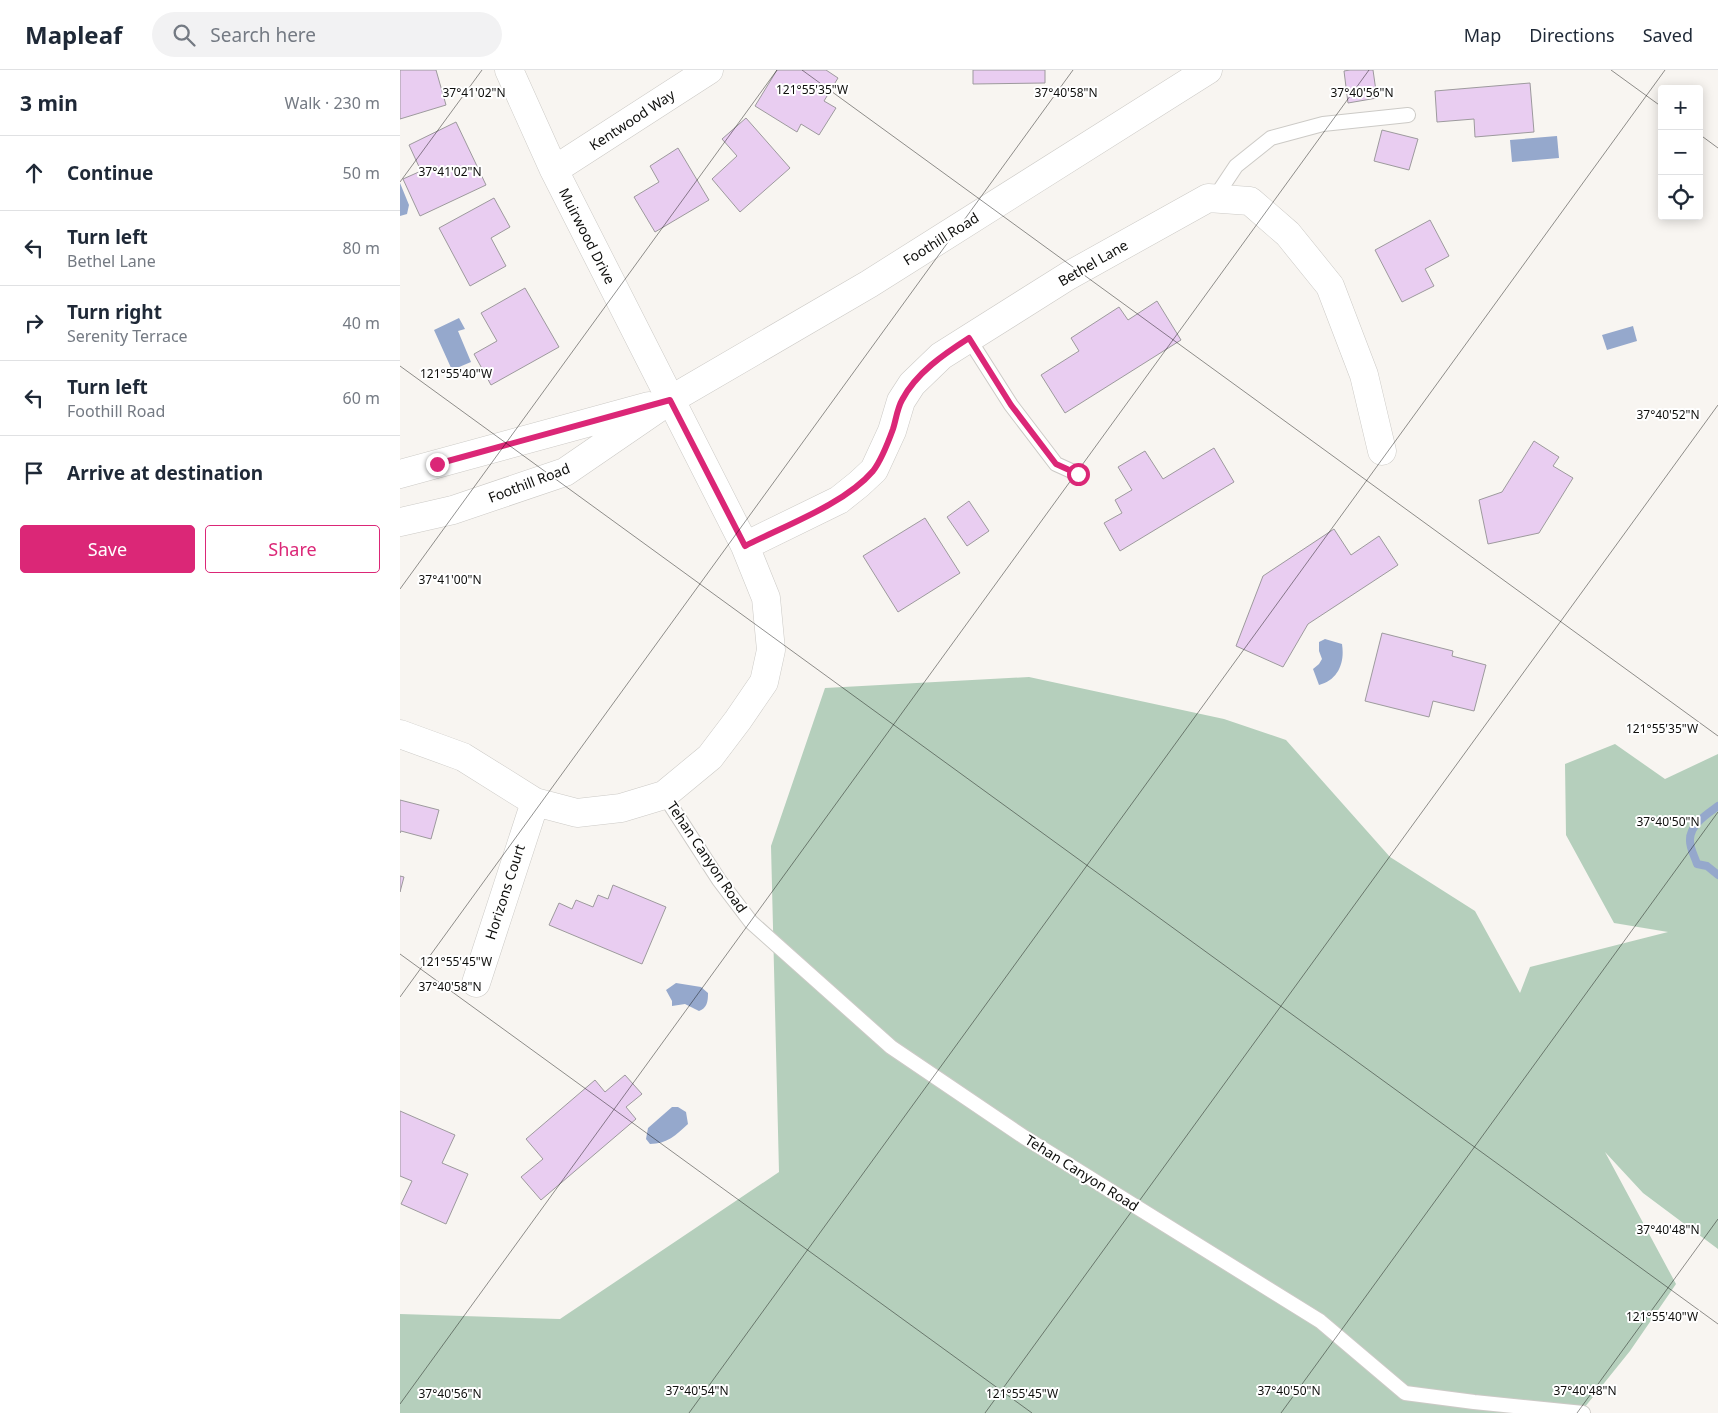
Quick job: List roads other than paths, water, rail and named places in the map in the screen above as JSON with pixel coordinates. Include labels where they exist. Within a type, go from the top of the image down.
[{"type":"street","name":"Muirwood Drive","points":[[509,70],[554,170],[745,546],[766,598],[771,650],[764,682],[710,757],[664,795]]},
{"type":"street","name":"Kentwood Way","points":[[554,170],[709,70]]},
{"type":"street","name":"Foothill Road","points":[[400,522],[454,510],[565,472],[670,400],[876,280],[1208,70]]},
{"type":"street","name":"Bethel Lane","points":[[745,546],[838,500],[874,470],[892,431],[901,401],[912,384],[941,356],[1068,276],[1208,198],[1250,201],[1288,234],[1330,286],[1364,374],[1382,450]]},
{"type":"street","name":"Foothill Road","points":[[400,474],[670,400]]},
{"type":"street","points":[[400,734],[463,757],[535,802],[577,813],[620,808],[664,795]]},
{"type":"street","name":"Horizons Court","points":[[476,983],[535,802]]},
{"type":"lane","points":[[1214,198],[1236,166],[1271,138],[1323,124],[1408,115]]},
{"type":"lane","points":[[969,338],[1011,405],[1056,464],[1078,474]]},
{"type":"lane","name":"Tehan Canyon Road","points":[[664,795],[719,880],[751,922],[891,1047],[1024,1137],[1320,1321],[1405,1393],[1583,1413]]},
{"type":"water","points":[[1557,136],[1559,158],[1512,162],[1510,140]]},
{"type":"water","points":[[400,183],[409,205],[407,214],[400,216]]},
{"type":"water","points":[[459,318],[465,329],[458,331],[471,362],[452,370],[434,330]]},
{"type":"water","points":[[1633,326],[1637,341],[1607,350],[1602,335]]},
{"type":"water","points":[[1325,639],[1342,644],[1343,651],[1339,670],[1326,683],[1319,685],[1313,669],[1322,659],[1319,651],[1319,642]]},
{"type":"water","points":[[676,983],[701,987],[708,993],[707,1002],[702,1010],[699,1011],[685,1004],[672,1006],[672,1001],[666,990]]},
{"type":"water","points":[[672,1107],[678,1107],[686,1112],[688,1124],[666,1141],[650,1144],[646,1139],[648,1128]]},
{"type":"waterway","points":[[1718,806],[1704,816],[1690,835],[1692,850],[1697,864],[1707,866],[1718,875]]}]
